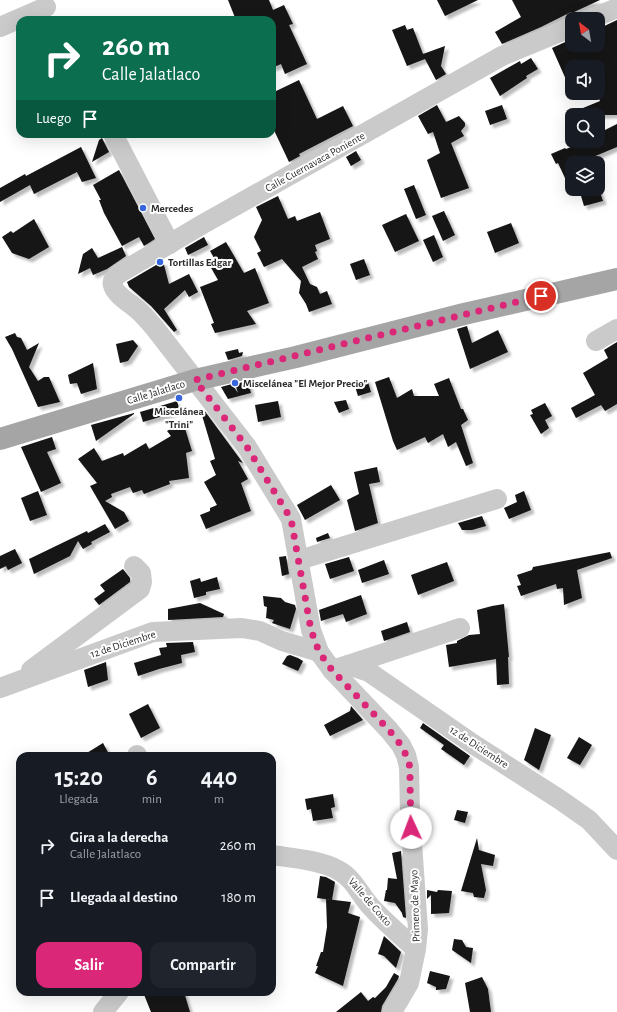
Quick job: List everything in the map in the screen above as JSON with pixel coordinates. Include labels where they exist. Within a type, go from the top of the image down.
[{"type":"main road","name":"Calle Jalatlaco","points":[[0,439],[195,380],[296,357],[464,314],[617,279]]},
{"type":"street","points":[[605,13],[617,8]]},
{"type":"street","points":[[29,16],[47,9]]},
{"type":"street","points":[[0,27],[16,21]]},
{"type":"street","name":"Calle Cuernavaca Poniente","points":[[195,380],[139,310],[113,288],[112,284],[115,277],[170,244],[502,56],[565,30]]},
{"type":"street","points":[[115,138],[170,244]]},
{"type":"street","points":[[596,341],[617,329]]},
{"type":"street","name":"Primero de Mayo","points":[[195,380],[247,447],[291,519],[311,630],[319,652],[340,668],[401,745],[410,767],[410,814],[418,929],[416,949],[409,983],[392,1012]]},
{"type":"street","points":[[299,560],[497,499]]},
{"type":"street","points":[[4,687],[33,669],[140,589],[142,582],[141,572],[134,566]]},
{"type":"street","name":"12 de Diciembre","points":[[4,687],[153,632],[242,628],[260,631],[282,641],[319,652]]},
{"type":"street","points":[[340,668],[460,628]]},
{"type":"street","name":"12 de Diciembre","points":[[340,668],[369,672],[473,744],[589,820],[617,850]]},
{"type":"street","name":"Valle de Coxto","points":[[276,856],[318,863],[338,869],[350,878],[371,908],[416,949]]},
{"type":"street","points":[[103,1012],[116,996]]},
{"type":"building","points":[[228,0],[269,0],[273,10],[284,5],[293,24],[289,25],[307,64],[285,74],[281,64],[276,66],[276,16],[234,16]]},
{"type":"building","points":[[437,0],[478,0],[445,16]]},
{"type":"building","points":[[512,0],[600,0],[574,12],[565,12],[565,15],[502,44],[495,32],[521,17]]},
{"type":"building","points":[[617,20],[617,115],[605,115],[605,108],[583,108],[600,100],[605,100],[605,60],[565,60],[565,77],[552,48],[565,42],[565,52],[605,52],[605,26]]},
{"type":"building","points":[[405,25],[407,30],[413,28],[423,54],[445,46],[441,66],[446,74],[436,80],[425,59],[407,66],[392,30]]},
{"type":"building","points":[[531,58],[538,69],[526,76],[527,78],[500,96],[490,78],[520,61],[521,64]]},
{"type":"building","points":[[299,80],[317,119],[343,106],[353,126],[299,154],[300,156],[289,162],[276,134],[276,91]]},
{"type":"building","points":[[437,105],[446,122],[459,116],[465,123],[465,126],[461,131],[464,136],[451,143],[469,188],[441,198],[427,160],[440,153],[433,132],[428,134],[418,116]]},
{"type":"building","points":[[502,105],[507,119],[490,125],[485,111]]},
{"type":"building","points":[[617,124],[617,147],[595,156],[565,156],[565,178],[558,163],[556,164],[551,154],[565,148],[605,148],[605,130]]},
{"type":"building","points":[[102,138],[109,152],[92,162],[99,140]]},
{"type":"building","points":[[81,147],[96,178],[82,182],[77,172],[34,194],[30,185],[0,202],[0,188],[25,174],[26,176]]},
{"type":"building","points":[[356,151],[361,160],[351,166],[346,157]]},
{"type":"building","points":[[119,170],[155,239],[144,246],[139,237],[122,246],[104,213],[99,200],[101,200],[93,185]]},
{"type":"building","points":[[414,185],[426,215],[416,219],[404,189]]},
{"type":"building","points":[[278,196],[288,219],[295,216],[297,221],[320,212],[330,239],[315,245],[317,251],[315,252],[318,259],[302,267],[310,284],[317,287],[320,294],[327,291],[332,304],[309,312],[299,293],[301,281],[282,259],[264,267],[257,253],[261,251],[254,237],[262,220],[256,207]]},
{"type":"building","points":[[581,196],[601,196],[603,201],[584,206]]},
{"type":"building","points":[[444,211],[455,235],[443,241],[432,216]]},
{"type":"building","points":[[406,214],[419,241],[395,252],[382,225]]},
{"type":"building","points":[[34,219],[49,247],[29,259],[12,253],[2,237],[11,231],[13,233]]},
{"type":"building","points":[[511,223],[519,243],[495,253],[487,232]]},
{"type":"building","points":[[434,235],[443,257],[433,262],[423,240]]},
{"type":"building","points":[[204,237],[208,245],[188,255],[185,248]]},
{"type":"building","points":[[226,242],[244,273],[255,268],[269,303],[247,311],[256,324],[215,333],[211,324],[214,323],[200,287],[218,280],[210,266],[217,263],[210,251]]},
{"type":"building","points":[[122,247],[126,256],[107,269],[93,275],[90,268],[78,274],[83,254],[92,248],[98,258]]},
{"type":"building","points":[[364,259],[370,275],[356,280],[350,264]]},
{"type":"building","points":[[163,261],[169,284],[189,274],[198,292],[189,297],[185,290],[164,309],[177,330],[174,332],[151,306],[129,287],[127,282]]},
{"type":"building","points":[[467,326],[472,343],[498,330],[508,352],[470,369],[457,329]]},
{"type":"building","points":[[15,333],[17,337],[21,338],[27,350],[39,343],[29,367],[38,381],[44,377],[49,377],[60,402],[38,407],[12,349],[5,337]]},
{"type":"building","points":[[133,340],[138,346],[128,361],[120,363],[116,344]]},
{"type":"building","points":[[617,342],[617,404],[605,411],[601,405],[576,418],[571,408],[595,395],[583,373],[608,358],[604,350]]},
{"type":"building","points":[[238,349],[239,353],[243,352],[242,356],[228,360],[225,352]]},
{"type":"building","points":[[93,363],[97,389],[81,394],[77,383],[70,384],[68,375]]},
{"type":"building","points":[[389,377],[397,398],[412,389],[414,396],[439,396],[434,384],[449,378],[461,409],[463,409],[468,420],[461,425],[473,463],[466,466],[456,442],[448,447],[443,434],[428,443],[425,437],[397,450],[375,382]]},
{"type":"building","points":[[367,379],[371,392],[358,396],[354,383]]},
{"type":"building","points":[[248,381],[251,393],[228,399],[221,387],[232,384],[238,393],[235,384]]},
{"type":"building","points":[[346,400],[349,409],[339,413],[334,402]]},
{"type":"building","points":[[177,401],[180,411],[143,422],[140,412]]},
{"type":"building","points":[[278,401],[281,417],[258,422],[255,405]]},
{"type":"building","points":[[545,403],[552,416],[545,420],[549,428],[541,434],[530,415],[533,414],[531,410]]},
{"type":"building","points":[[204,410],[243,463],[238,461],[248,479],[241,483],[251,511],[206,529],[200,515],[210,511],[210,508],[217,505],[204,482],[216,475],[210,461],[215,459],[201,412]]},
{"type":"building","points":[[134,414],[96,441],[91,425]]},
{"type":"building","points":[[183,422],[192,451],[186,453],[189,478],[169,481],[170,484],[144,494],[142,490],[133,493],[130,487],[111,494],[112,497],[105,501],[124,512],[129,521],[115,529],[90,486],[97,483],[78,459],[94,448],[102,461],[123,453],[124,456],[146,443],[149,449],[171,436],[167,431]]},
{"type":"building","points":[[52,437],[56,449],[47,452],[61,483],[41,492],[21,447]]},
{"type":"building","points":[[377,467],[380,482],[369,484],[378,523],[355,531],[347,500],[359,494],[354,472]]},
{"type":"building","points":[[331,485],[340,500],[305,520],[297,505]]},
{"type":"building","points":[[38,491],[47,515],[30,521],[21,498]]},
{"type":"building","points":[[524,491],[531,510],[509,519],[504,508],[517,502],[515,495]]},
{"type":"building","points":[[482,516],[486,526],[472,530],[462,530],[458,523]]},
{"type":"building","points":[[105,524],[110,532],[91,542],[92,544],[83,549],[78,541],[70,556],[34,574],[29,559]]},
{"type":"building","points":[[328,533],[330,538],[317,542],[316,538]]},
{"type":"building","points":[[15,549],[22,563],[8,570],[6,566],[0,569],[0,556]]},
{"type":"building","points":[[610,552],[612,558],[577,570],[582,598],[564,605],[563,588],[557,589],[556,584],[521,596],[517,586],[521,585],[517,575],[532,570],[533,567]]},
{"type":"building","points":[[286,556],[289,574],[282,576],[279,557]]},
{"type":"building","points":[[349,557],[354,571],[330,579],[325,564]]},
{"type":"building","points":[[384,560],[389,574],[362,583],[358,570]]},
{"type":"building","points":[[447,562],[454,581],[418,595],[411,575]]},
{"type":"building","points":[[123,569],[130,578],[130,582],[99,605],[94,599],[105,591],[100,585]]},
{"type":"building","points":[[217,577],[220,589],[206,592],[206,595],[194,598],[190,581],[200,578],[201,582]]},
{"type":"building","points":[[361,595],[367,614],[346,622],[343,614],[321,621],[319,610]]},
{"type":"building","points":[[263,596],[281,598],[285,602],[295,605],[296,609],[290,629],[272,623],[274,620],[266,618],[267,607],[264,606]]},
{"type":"building","points":[[200,603],[224,614],[223,617],[168,620],[168,609]]},
{"type":"building","points":[[504,604],[509,657],[509,684],[497,685],[496,659],[449,667],[446,645],[457,643],[457,641],[469,635],[480,634],[477,610]]},
{"type":"building","points":[[407,622],[410,632],[384,641],[381,631]]},
{"type":"building","points":[[193,642],[195,652],[181,655],[182,663],[138,676],[134,663],[161,655],[159,648],[167,647],[166,643]]},
{"type":"building","points":[[290,655],[303,661],[298,671],[282,664],[287,656]]},
{"type":"building","points":[[106,662],[108,680],[88,687],[84,670]]},
{"type":"building","points":[[148,704],[160,728],[141,738],[129,714]]},
{"type":"building","points":[[351,706],[363,720],[330,736],[324,725],[350,711]]},
{"type":"building","points":[[423,723],[470,756],[464,765],[441,749],[444,745],[420,728]]},
{"type":"building","points":[[535,728],[551,735],[539,770],[524,760]]},
{"type":"building","points":[[579,737],[592,745],[580,765],[567,758]]},
{"type":"building","points":[[103,743],[108,752],[88,752]]},
{"type":"building","points":[[333,794],[335,807],[331,808],[333,818],[313,821],[311,809],[307,810],[305,799]]},
{"type":"building","points":[[457,810],[468,812],[465,823],[454,820]]},
{"type":"building","points":[[477,838],[479,850],[495,855],[493,866],[481,864],[486,890],[484,898],[474,897],[473,893],[461,891]]},
{"type":"building","points":[[401,851],[406,918],[403,917],[395,903],[384,901],[388,878],[397,879],[392,853]]},
{"type":"building","points":[[320,876],[326,877],[335,882],[332,900],[317,898]]},
{"type":"building","points":[[427,890],[437,892],[438,890],[452,891],[449,913],[431,914],[431,895],[427,899]]},
{"type":"building","points":[[326,899],[351,902],[348,913],[360,917],[343,986],[315,973],[321,952],[323,952],[327,927]]},
{"type":"building","points":[[384,936],[401,952],[396,968],[384,956],[378,954]]},
{"type":"building","points":[[454,939],[462,940],[466,947],[473,948],[471,963],[452,950]]},
{"type":"building","points":[[430,971],[450,976],[446,989],[436,990],[436,987],[427,983]]},
{"type":"building","points":[[394,973],[399,976],[398,979],[382,1006],[381,1012],[336,1012],[361,992],[368,1001],[373,997],[375,998],[386,987]]},
{"type":"building","points":[[482,977],[488,989],[491,1012],[470,1012],[465,983]]},
{"type":"building","points":[[145,996],[185,996],[190,1012],[151,1012]]},
{"type":"place","name":"Mercedes","points":[[143,208]]},
{"type":"place","name":"Tortillas Edgar","points":[[160,262]]},
{"type":"place","name":"Miscelánea \"El Mejor Precio\"","points":[[235,383]]},
{"type":"place","name":"Miscelánea \"Trini\"","points":[[179,398]]},
{"type":"route","points":[[411,828],[410,767],[406,755],[401,745],[389,730],[332,670],[319,652],[311,630],[291,519],[247,447],[195,380],[296,357],[541,296]]}]
